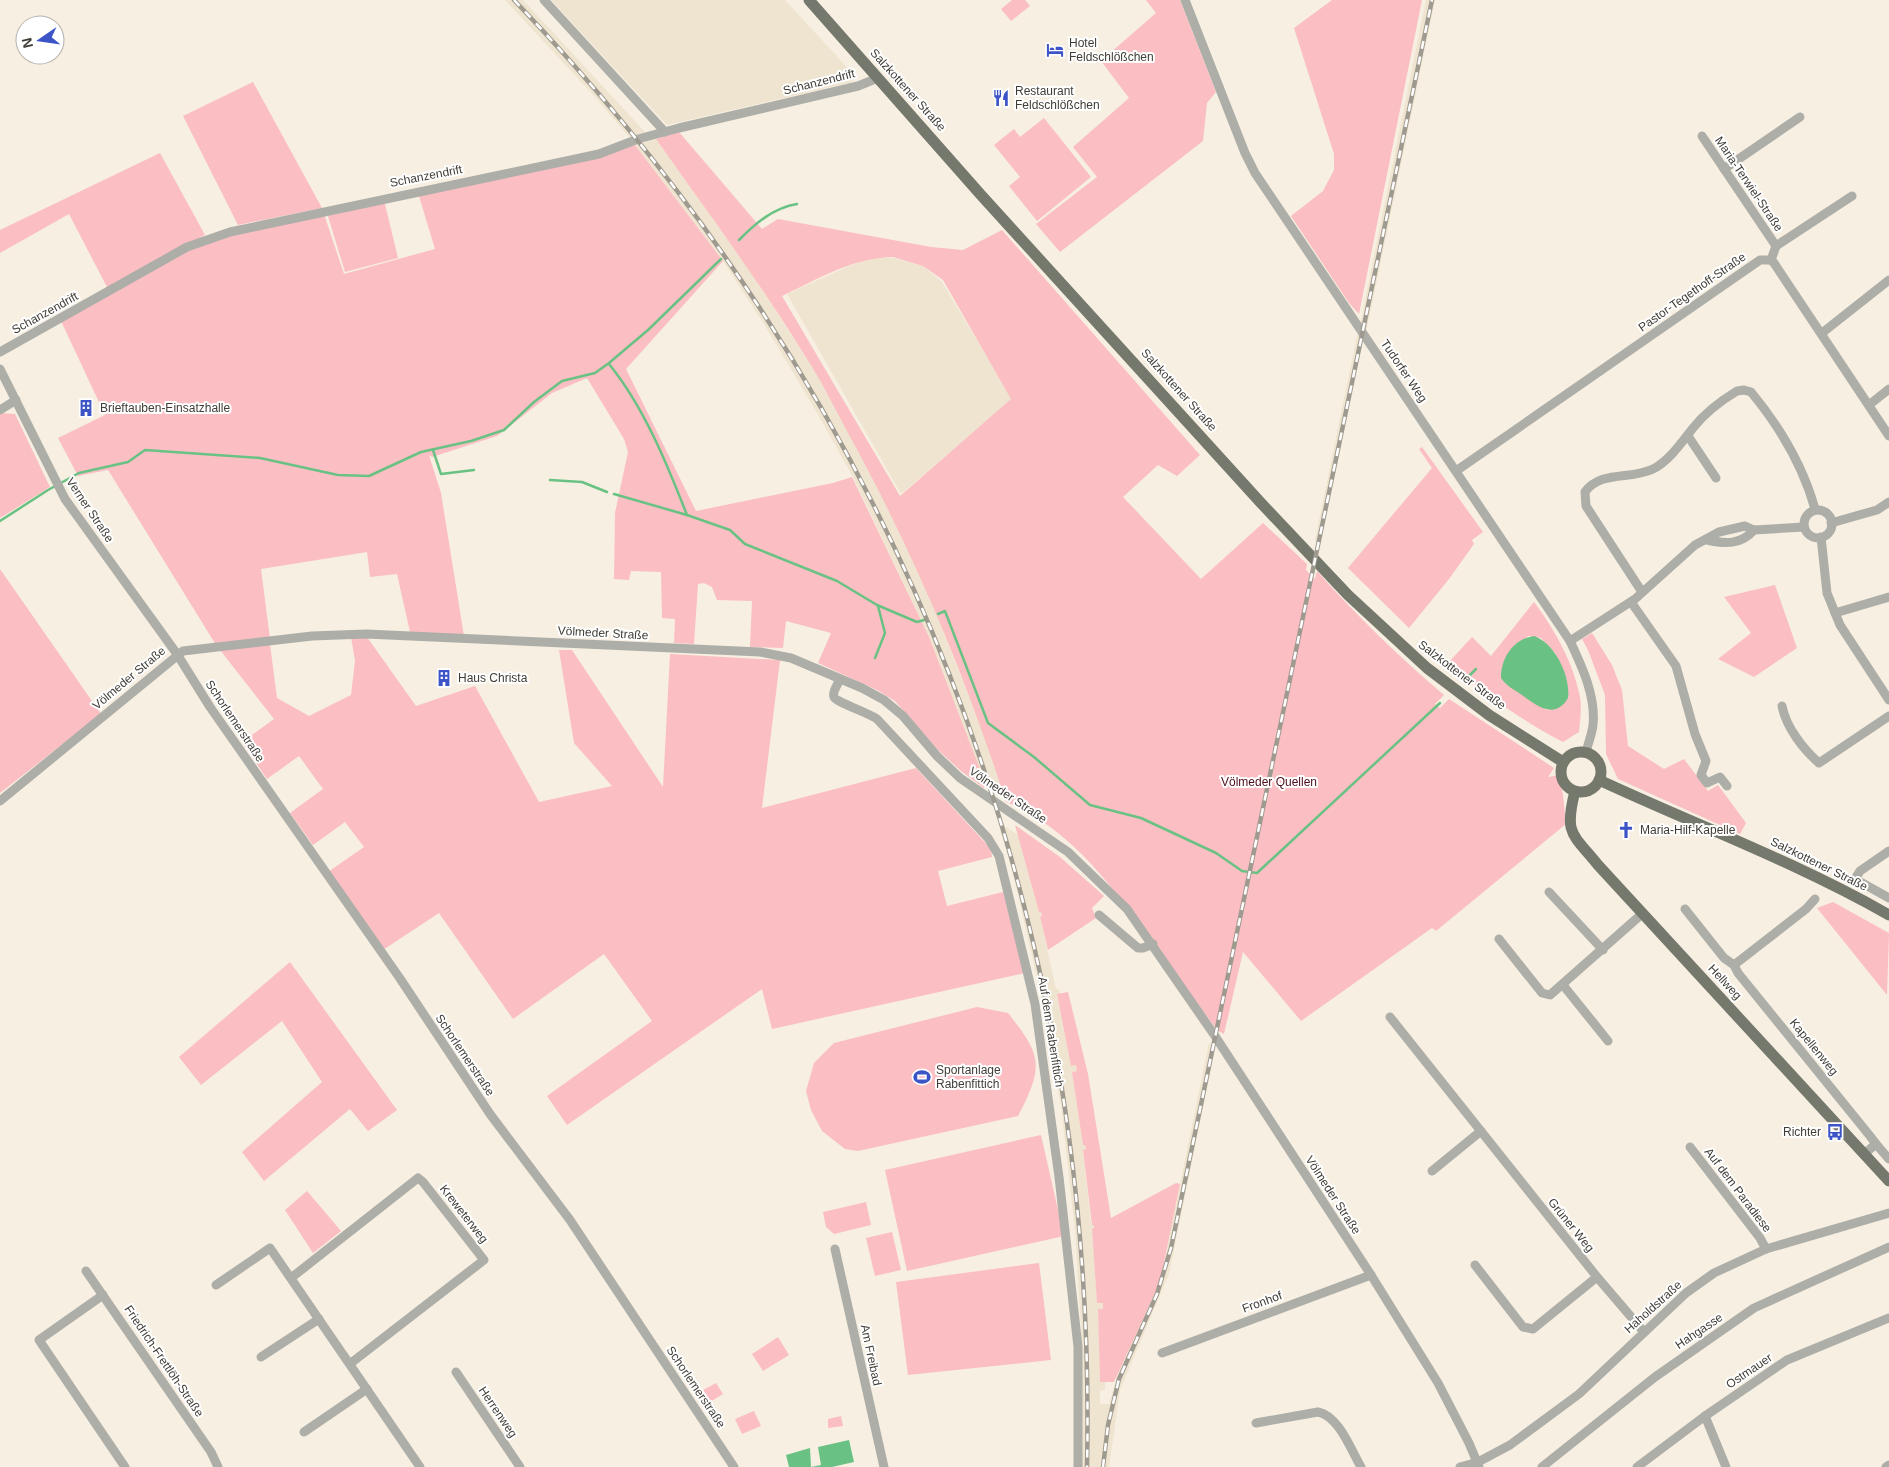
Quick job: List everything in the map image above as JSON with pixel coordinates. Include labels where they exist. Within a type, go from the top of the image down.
[{"type":"main road","name":"Salzkottener Straße","points":[[809,0],[1261,503],[1348,594],[1427,668],[1489,715],[1563,762]]},
{"type":"main road","points":[[1586,752],[1598,762],[1601,769],[1599,780],[1595,786],[1586,791],[1569,789],[1562,779],[1560,772],[1563,762],[1570,754],[1586,752]]},
{"type":"main road","name":"Salzkottener Straße","points":[[1599,780],[1677,816],[1777,858],[1889,915]]},
{"type":"main road","name":"Hellweg","points":[[1575,791],[1569,822],[1571,832],[1598,865],[1889,1181]]},
{"type":"street","points":[[544,0],[664,132]]},
{"type":"street","name":"Tudorfer Weg","points":[[1185,0],[1251,165],[1570,641],[1584,671],[1592,700],[1593,725],[1586,752]]},
{"type":"street","name":"Schanzendrift","points":[[0,352],[187,248],[218,235],[401,194],[599,154],[664,132],[858,86],[878,78]]},
{"type":"street","points":[[1724,169],[1800,117]]},
{"type":"street","name":"Maria-Terwiel-Straße","points":[[1702,136],[1776,246]]},
{"type":"street","name":"Maria-Terwiel-Straße","points":[[1771,260],[1776,246],[1852,196]]},
{"type":"street","name":"Pastor-Tegethoff-Straße","points":[[1456,471],[1760,260],[1771,260]]},
{"type":"street","points":[[1771,260],[1889,436]]},
{"type":"street","points":[[1822,334],[1889,280]]},
{"type":"street","name":"Verner Straße","points":[[0,369],[65,500],[177,654]]},
{"type":"street","points":[[1869,405],[1889,389]]},
{"type":"street","points":[[1642,592],[1586,506],[1585,492],[1589,486],[1604,479],[1653,469],[1688,436],[1701,419],[1731,395],[1744,390],[1751,392],[1802,468],[1815,510]]},
{"type":"street","points":[[0,410],[16,400]]},
{"type":"street","points":[[1688,436],[1716,478]]},
{"type":"street","points":[[1831,523],[1877,510],[1889,502]]},
{"type":"street","points":[[1815,510],[1828,515],[1831,523],[1827,534],[1820,537],[1809,534],[1804,527],[1804,520],[1815,510]]},
{"type":"street","points":[[1570,641],[1631,602],[1695,546],[1719,532],[1744,526],[1754,530],[1804,527]]},
{"type":"street","points":[[1820,537],[1827,593],[1835,613],[1847,638],[1889,700]]},
{"type":"street","points":[[1835,613],[1889,597]]},
{"type":"street","points":[[1631,602],[1676,666],[1694,734],[1706,761],[1701,774],[1707,783],[1720,777],[1727,786]]},
{"type":"street","name":"Völmeder Straße","points":[[0,801],[183,651],[312,636],[366,634],[760,652],[790,658],[840,679],[884,700],[903,716],[937,756],[960,778],[1068,852],[1127,909],[1153,944],[1371,1276],[1438,1383],[1479,1464]]},
{"type":"street","name":"Schorlemerstraße","points":[[177,654],[210,707],[399,977],[490,1114],[570,1220],[734,1467]]},
{"type":"street","name":"Auf dem Rabenfittich","points":[[840,679],[834,692],[834,697],[838,702],[862,709],[877,719],[988,838],[1000,856],[1035,1004],[1059,1177],[1078,1347],[1078,1467]]},
{"type":"street","points":[[1782,706],[1784,718],[1808,754],[1819,764],[1889,716]]},
{"type":"street","points":[[1889,851],[1860,871],[1854,879],[1889,898]]},
{"type":"street","points":[[1549,892],[1603,950]]},
{"type":"street","points":[[1734,965],[1806,909],[1815,899]]},
{"type":"street","name":"Kapellenweg","points":[[1685,909],[1724,958],[1734,965],[1738,973],[1889,1159]]},
{"type":"street","points":[[1499,939],[1542,993],[1550,994],[1563,985],[1643,913]]},
{"type":"street","points":[[1099,915],[1138,948],[1153,944]]},
{"type":"street","points":[[1563,985],[1608,1042]]},
{"type":"street","name":"Grüner Weg","points":[[1390,1017],[1597,1277],[1644,1332]]},
{"type":"street","points":[[1432,1171],[1481,1131]]},
{"type":"street","points":[[1864,1154],[1876,1144]]},
{"type":"street","name":"Auf dem Paradiese","points":[[1690,1147],[1760,1238],[1766,1249]]},
{"type":"street","name":"Kreweterweg","points":[[291,1278],[418,1178],[484,1260],[350,1363]]},
{"type":"street","name":"Haholdstraße","points":[[1460,1467],[1479,1464],[1510,1445],[1579,1394],[1686,1293],[1714,1273],[1766,1249],[1889,1213]]},
{"type":"street","name":"Hahgasse","points":[[1542,1467],[1655,1377],[1754,1308],[1889,1247]]},
{"type":"street","points":[[216,1285],[270,1248],[420,1467]]},
{"type":"street","name":"Am Freibad","points":[[835,1249],[884,1467]]},
{"type":"street","points":[[1474,1266],[1523,1327],[1533,1329],[1597,1277]]},
{"type":"street","name":"Friedrich-Frettlöh-Straße","points":[[86,1271],[211,1452],[218,1467]]},
{"type":"street","name":"Fronhof","points":[[1162,1352],[1371,1276]]},
{"type":"street","points":[[103,1295],[40,1340],[125,1467]]},
{"type":"street","name":"Ostmauer","points":[[1637,1467],[1705,1416],[1787,1360],[1889,1318]]},
{"type":"street","points":[[261,1356],[319,1319]]},
{"type":"street","name":"Herrenweg","points":[[456,1372],[520,1467]]},
{"type":"street","points":[[304,1432],[368,1389]]},
{"type":"street","points":[[1256,1423],[1318,1412],[1324,1413],[1334,1421],[1361,1467]]},
{"type":"street","points":[[1705,1416],[1726,1467]]},
{"type":"shaded area","points":[[505,0],[523,0],[645,132],[629,137],[597,99]]},
{"type":"shaded area","points":[[551,0],[785,0],[857,78],[849,83],[667,125]]},
{"type":"shaded area","points":[[1426,0],[1435,0],[1366,333],[1360,325]]},
{"type":"shaded area","points":[[656,139],[745,264],[813,368],[886,501],[921,576],[988,744],[1005,798],[986,786],[929,637],[853,477],[813,406],[767,329],[723,261],[635,145]]},
{"type":"shaded area","points":[[874,258],[894,258],[923,266],[942,282],[1012,399],[901,494],[787,294],[849,266]]},
{"type":"shaded area","points":[[1358,331],[1363,338],[1320,545],[1315,540]]},
{"type":"shaded area","points":[[1534,636],[1542,640],[1555,653],[1567,680],[1568,698],[1563,705],[1552,710],[1540,707],[1511,688],[1501,678],[1503,663],[1510,650],[1520,641]]},
{"type":"shaded area","points":[[998,822],[1018,835],[1039,912],[1041,912],[1042,916],[1040,917],[1056,989],[1059,989],[1060,994],[1057,995],[1071,1065],[1076,1065],[1077,1071],[1072,1072],[1083,1145],[1085,1145],[1086,1150],[1083,1151],[1091,1224],[1094,1224],[1094,1229],[1092,1229],[1097,1302],[1103,1302],[1103,1309],[1098,1309],[1100,1382],[1105,1382],[1105,1390],[1100,1390],[1100,1404],[1109,1404],[1122,1361],[1160,1282],[1209,1043],[1215,1049],[1169,1274],[1120,1390],[1109,1467],[1082,1467],[1082,1343],[1075,1231],[1061,1106],[1041,995],[1013,873]]},
{"type":"shaded area","points":[[849,1440],[854,1462],[832,1467],[811,1467],[821,1465],[818,1447]]},
{"type":"shaded area","points":[[810,1448],[811,1467],[789,1467],[786,1455]]},
{"type":"green space","points":[[1012,0],[1025,0],[1030,6],[1011,21],[1001,9]]},
{"type":"green space","points":[[1146,0],[1180,0],[1216,92],[1207,103],[1203,141],[1060,252],[1036,224],[1097,177],[1073,147],[1129,98],[1101,61],[1156,13]]},
{"type":"green space","points":[[1332,0],[1422,0],[1359,314],[1349,303],[1291,216],[1323,191],[1334,170],[1334,154],[1294,28]]},
{"type":"green space","points":[[253,82],[322,208],[238,225],[183,116]]},
{"type":"green space","points":[[1044,118],[1091,177],[1037,221],[1009,186],[1020,177],[994,145],[1014,129],[1020,137]]},
{"type":"green space","name":"Völmeder Quellen","points":[[679,132],[762,229],[778,219],[931,247],[963,250],[1002,230],[1200,455],[1177,476],[1158,465],[1123,497],[1201,579],[1263,523],[1307,564],[1306,570],[1315,579],[1317,571],[1378,635],[1444,695],[1435,704],[1440,708],[1449,699],[1554,768],[1548,777],[1559,775],[1566,824],[1436,931],[1432,928],[1301,1021],[1243,952],[1224,1034],[1217,1030],[1119,897],[1087,859],[1050,827],[1029,813],[1006,802],[955,660],[916,568],[872,477],[821,383],[794,338],[656,139]],"holes":[[[893,257],[923,266],[943,280],[1011,399],[900,496],[782,296],[822,276],[863,261]]]},
{"type":"green space","points":[[635,145],[723,261],[626,369],[696,511],[833,483],[852,477],[929,637],[985,782],[984,788],[961,771],[938,750],[895,701],[877,690],[818,663],[831,633],[786,621],[783,648],[750,647],[752,601],[717,600],[712,587],[704,583],[698,584],[694,644],[674,643],[675,619],[662,618],[661,572],[631,571],[629,580],[614,579],[615,513],[628,452],[624,439],[587,378],[552,393],[497,436],[432,457],[429,455],[441,493],[464,636],[410,632],[397,574],[370,577],[367,552],[261,569],[270,639],[216,645],[108,470],[78,476],[58,438],[105,415],[61,321],[188,249],[212,239],[324,214],[344,274],[435,249],[418,193],[597,157]]},
{"type":"green space","points":[[160,153],[205,235],[108,289],[69,214],[0,253],[0,230]]},
{"type":"green space","points":[[384,200],[398,258],[345,272],[327,213]]},
{"type":"green space","points":[[0,413],[15,414],[50,487],[0,518]]},
{"type":"green space","points":[[1422,447],[1483,532],[1472,540],[1474,544],[1449,579],[1409,628],[1348,568],[1432,468],[1419,449]]},
{"type":"green space","points":[[0,569],[101,714],[0,793]]},
{"type":"green space","points":[[1775,585],[1797,648],[1754,677],[1718,659],[1751,633],[1724,597]]},
{"type":"green space","points":[[1534,602],[1556,635],[1573,671],[1581,701],[1579,732],[1563,742],[1504,706],[1448,663],[1472,637],[1491,656]],"holes":[[[1528,636],[1541,638],[1555,653],[1567,682],[1547,710],[1504,682]]]},
{"type":"green space","points":[[1592,633],[1612,665],[1622,690],[1628,746],[1664,769],[1684,759],[1708,791],[1718,785],[1746,823],[1740,834],[1618,779],[1606,754],[1605,695],[1582,639]]},
{"type":"green space","points":[[351,637],[367,637],[416,706],[475,686],[539,802],[612,786],[574,743],[559,650],[572,650],[663,787],[670,654],[780,660],[762,808],[916,768],[991,849],[992,857],[938,871],[947,906],[1003,892],[1025,973],[772,1029],[762,989],[567,1125],[547,1096],[652,1021],[604,954],[513,1019],[439,913],[383,950],[328,872],[364,847],[345,822],[313,845],[290,813],[323,789],[299,756],[267,779],[242,742],[274,719],[220,650],[270,644],[277,698],[309,716],[351,695],[355,661]]},
{"type":"green space","points":[[1015,825],[1060,857],[1104,896],[1092,908],[1096,918],[1048,950],[1040,917],[1042,916],[1041,912],[1039,912]]},
{"type":"green space","points":[[1833,902],[1889,933],[1887,995],[1817,908]]},
{"type":"green space","points":[[290,962],[397,1110],[368,1131],[350,1109],[264,1181],[242,1152],[322,1082],[282,1021],[201,1085],[179,1057]]},
{"type":"green space","points":[[1068,992],[1088,1074],[1111,1218],[1176,1183],[1180,1184],[1160,1282],[1114,1382],[1100,1382],[1098,1309],[1103,1309],[1103,1303],[1097,1303],[1092,1229],[1094,1225],[1092,1225],[1083,1150],[1086,1149],[1085,1145],[1083,1145],[1072,1072],[1077,1071],[1076,1065],[1071,1066],[1057,994]]},
{"type":"green space","name":"Sportanlage Rabenfittich","points":[[977,1007],[1008,1013],[1028,1040],[1033,1051],[1036,1062],[1035,1073],[1032,1085],[1018,1116],[858,1151],[845,1149],[822,1131],[811,1110],[806,1091],[814,1063],[834,1043]]},
{"type":"green space","points":[[1041,1135],[1064,1236],[907,1271],[885,1170]]},
{"type":"green space","points":[[307,1191],[341,1231],[313,1253],[285,1210]]},
{"type":"green space","points":[[866,1202],[871,1225],[834,1234],[826,1227],[823,1212]]},
{"type":"green space","points":[[892,1232],[901,1270],[875,1276],[866,1238]]},
{"type":"green space","points":[[1039,1263],[1051,1360],[908,1375],[896,1282]]},
{"type":"green space","points":[[778,1337],[789,1355],[763,1371],[752,1354]]},
{"type":"green space","points":[[716,1383],[723,1394],[710,1402],[703,1390]]},
{"type":"green space","points":[[754,1411],[761,1426],[742,1434],[735,1419]]},
{"type":"green space","points":[[841,1416],[843,1426],[828,1428],[828,1419]]},
{"type":"waterway","points":[[739,240],[765,217],[780,209],[797,204]]},
{"type":"waterway","points":[[0,521],[48,490],[79,473],[128,462],[145,450],[260,458],[338,475],[369,476],[421,452],[471,441],[504,430],[534,402],[562,381],[595,373],[609,363],[648,330],[721,259]]},
{"type":"waterway","points":[[609,364],[622,381],[654,436],[687,515],[730,530],[745,544],[837,581],[877,605],[917,622],[924,620]]},
{"type":"waterway","points":[[433,450],[441,474],[474,470]]},
{"type":"waterway","points":[[550,480],[582,482],[607,492]]},
{"type":"waterway","points":[[614,494],[687,515]]},
{"type":"waterway","points":[[875,658],[885,633],[878,606]]},
{"type":"waterway","points":[[938,614],[945,611],[988,723],[1034,757],[1090,805],[1141,818],[1216,853],[1242,871],[1257,873],[1440,703]]},
{"type":"waterway","points":[[1466,679],[1476,669]]},
{"type":"railway","points":[[514,0],[650,156],[768,321],[868,494],[950,675],[1013,864],[1057,1059],[1082,1260],[1087,1467]]},
{"type":"railway","points":[[1103,1467],[1108,1425],[1119,1379],[1157,1294],[1171,1248],[1432,0]]},
{"type":"place","name":"Hotel Feldschlößchen","points":[[1055,50]]},
{"type":"place","name":"Restaurant Feldschlößchen","points":[[1001,98]]},
{"type":"place","name":"Brieftauben-Einsatzhalle","points":[[86,408]]},
{"type":"place","name":"Haus Christa","points":[[444,678]]},
{"type":"place","name":"Maria-Hilf-Kapelle","points":[[1626,830]]},
{"type":"place","name":"Sportanlage Rabenfittich","points":[[922,1077]]},
{"type":"place","name":"Richter","points":[[1835,1132]]}]
